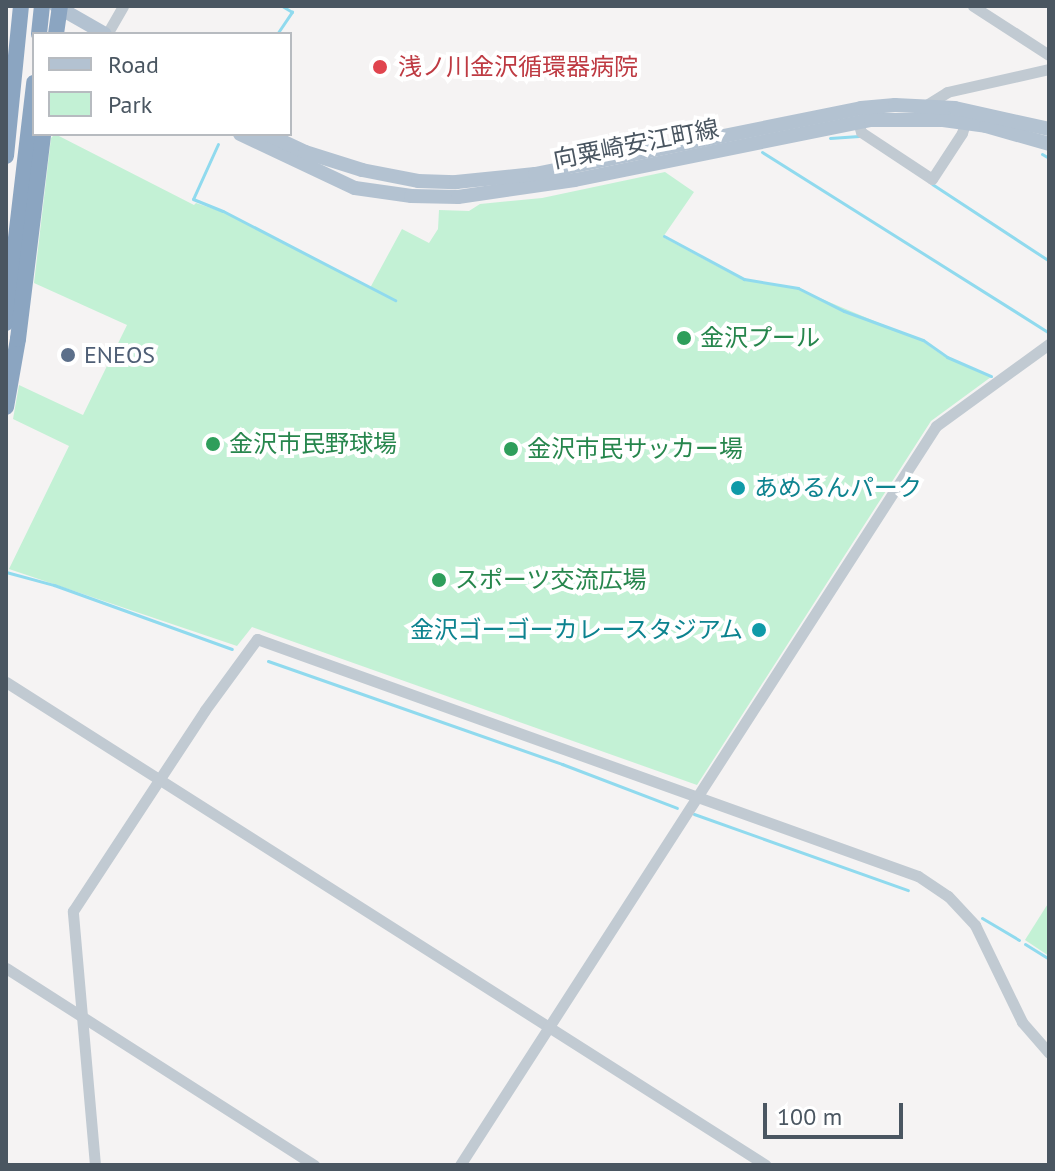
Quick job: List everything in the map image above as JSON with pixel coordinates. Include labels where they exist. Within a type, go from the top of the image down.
[{"type":"highway","points":[[6,156],[23,6]]},
{"type":"highway","points":[[39,32],[42,6]]},
{"type":"highway","points":[[58,7],[60,32]]},
{"type":"highway","points":[[6,323],[32,100]]},
{"type":"highway","points":[[6,407],[18,339],[43,136]]},
{"type":"main road","points":[[23,6],[60,32]]},
{"type":"main road","points":[[58,7],[102,32]]},
{"type":"main road","name":"向粟崎安江町線","points":[[271,136],[305,152],[362,170],[457,190],[831,113],[925,106],[987,113],[1049,129]]},
{"type":"main road","name":"向粟崎安江町線","points":[[244,136],[355,188],[411,196],[575,180],[858,122],[902,119],[965,123],[1049,144]]},
{"type":"street","points":[[107,32],[123,6]]},
{"type":"street","points":[[973,6],[1049,55]]},
{"type":"street","points":[[925,106],[947,92],[1049,69]]},
{"type":"street","points":[[858,122],[861,132],[932,179],[962,133],[965,123]]},
{"type":"street","points":[[460,1165],[936,426],[1049,344]]},
{"type":"street","points":[[95,1165],[73,911],[257,639],[918,876],[938,888],[975,925],[1022,1022],[1049,1053]]},
{"type":"street","points":[[6,682],[766,1165]]},
{"type":"street","points":[[6,968],[314,1165]]},
{"type":"green space","points":[[59,136],[194,205],[196,203],[223,212],[370,288],[402,229],[429,243],[438,229],[439,210],[469,211],[480,204],[542,198],[665,172],[694,192],[663,237],[743,280],[798,289],[922,341],[942,355],[991,377],[931,421],[697,785],[252,627],[237,646],[9,569],[69,446],[13,419],[19,385],[83,415],[127,325],[34,283],[51,138]]},
{"type":"green space","points":[[1049,902],[1049,956],[1025,940]]},
{"type":"waterway","points":[[278,32],[292,12],[282,6]]},
{"type":"waterway","points":[[830,138],[859,136]]},
{"type":"waterway","points":[[218,144],[193,199],[223,211],[395,300]]},
{"type":"waterway","points":[[762,152],[1049,333]]},
{"type":"waterway","points":[[1042,154],[1049,158]]},
{"type":"waterway","points":[[932,184],[1049,261]]},
{"type":"waterway","points":[[664,236],[744,279],[798,288],[844,311],[923,340],[947,357],[991,376]]},
{"type":"waterway","points":[[6,572],[54,585],[232,649]]},
{"type":"waterway","points":[[268,661],[562,764],[677,808]]},
{"type":"waterway","points":[[694,814],[908,890]]},
{"type":"waterway","points":[[982,918],[1019,940]]},
{"type":"waterway","points":[[1025,944],[1049,959]]},
{"type":"place","name":"浅ノ川金沢循環器病院","points":[[380,67]]},
{"type":"place","name":"金沢プール","points":[[684,338]]},
{"type":"place","name":"ENEOS","points":[[68,355]]},
{"type":"place","name":"金沢市民野球場","points":[[213,444]]},
{"type":"place","name":"金沢市民サッカー場","points":[[511,449]]},
{"type":"place","name":"あめるんパーク","points":[[738,488]]},
{"type":"place","name":"スポーツ交流広場","points":[[439,580]]},
{"type":"place","name":"金沢ゴーゴーカレースタジアム","points":[[759,630]]}]
